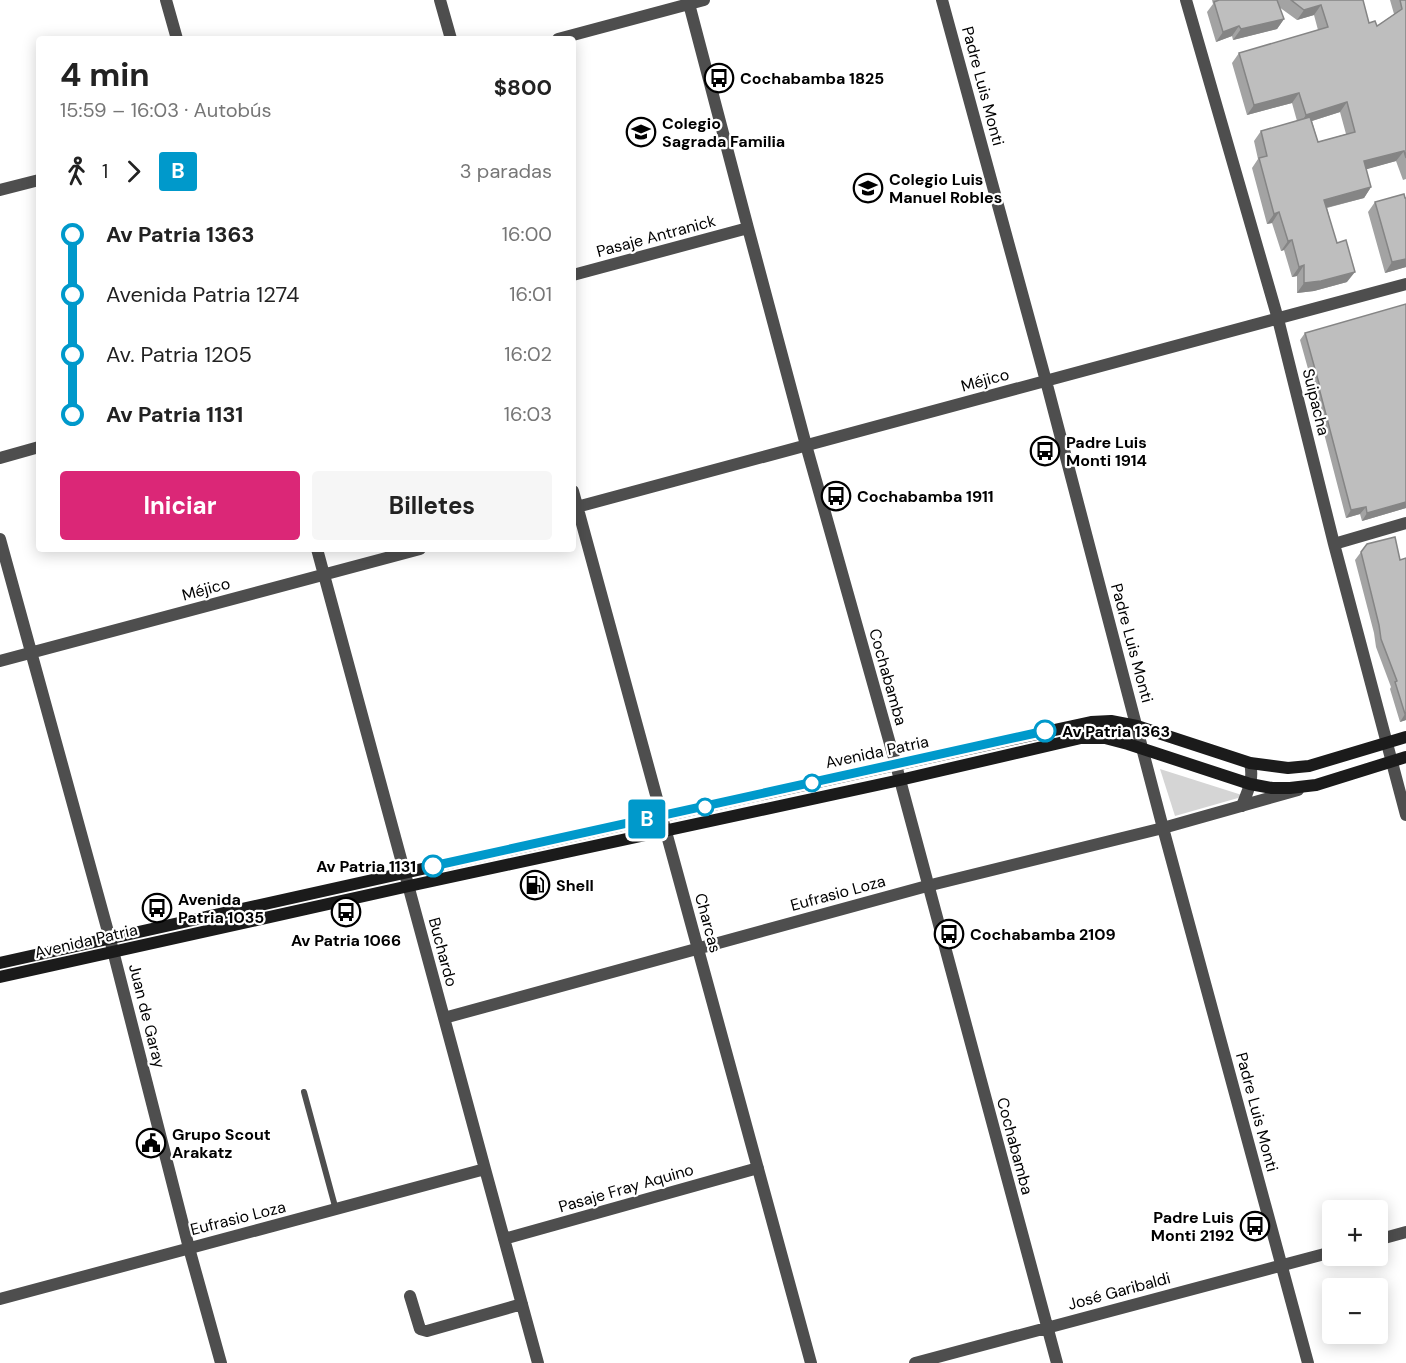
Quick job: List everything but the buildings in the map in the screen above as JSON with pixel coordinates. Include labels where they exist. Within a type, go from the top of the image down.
[{"type":"main road","name":"Avenida Patria","points":[[0,963],[1091,722],[1111,721],[1137,726],[1250,763],[1288,768],[1309,766],[1406,737]]},
{"type":"main road","name":"Avenida Patria","points":[[0,977],[900,780],[1081,738],[1105,738],[1250,784],[1272,788],[1316,785],[1406,758]]},
{"type":"street","points":[[166,0],[176,36]]},
{"type":"street","points":[[440,0],[449,36]]},
{"type":"street","points":[[569,36],[689,2],[704,0]]},
{"type":"street","name":"Padre Luis Monti","points":[[942,0],[1308,1363]]},
{"type":"street","name":"Suipacha","points":[[1186,0],[1278,319],[1334,544],[1406,814]]},
{"type":"street","name":"Cochabamba","points":[[689,2],[806,445],[896,765],[1057,1363]]},
{"type":"street","points":[[0,190],[36,181]]},
{"type":"street","name":"Pasaje Antranick","points":[[576,274],[748,228]]},
{"type":"street","name":"Méjico","points":[[576,507],[1406,284]]},
{"type":"street","points":[[0,458],[36,448]]},
{"type":"street","name":"Charcas","points":[[576,511],[811,1363]]},
{"type":"street","points":[[1334,544],[1406,523]]},
{"type":"street","name":"Juan de Garay","points":[[0,539],[114,952],[189,1248],[221,1363]]},
{"type":"street","name":"Buchardo","points":[[318,552],[538,1363]]},
{"type":"street","name":"Méjico","points":[[0,661],[409,552]]},
{"type":"street","points":[[1242,806],[1250,784],[1252,772],[1250,763]]},
{"type":"street","name":"Eufrasio Loza","points":[[444,1018],[927,886],[1163,828],[1316,785]]},
{"type":"street","name":"Pasaje Fray Aquino","points":[[504,1239],[758,1168]]},
{"type":"street","name":"Eufrasio Loza","points":[[0,1299],[336,1211],[484,1169]]},
{"type":"street","points":[[1388,1237],[1406,1232]]},
{"type":"street","name":"José Garibaldi","points":[[915,1363],[1322,1255]]},
{"type":"street","points":[[410,1296],[420,1329],[427,1331],[522,1304]]},
{"type":"lane","points":[[304,1092],[336,1211]]},
{"type":"shaded area","points":[[1160,769],[1245,796],[1175,816]]},
{"type":"bus line","name":"B","points":[[433,866],[1045,731]]},
{"type":"place","name":"Cochabamba 1825","points":[[719,78]]},
{"type":"place","name":"Colegio Sagrada Familia","points":[[641,132]]},
{"type":"place","name":"Colegio Luis Manuel Robles","points":[[868,188]]},
{"type":"place","name":"Padre Luis Monti 1914","points":[[1045,451]]},
{"type":"place","name":"Cochabamba 1911","points":[[836,496]]},
{"type":"place","name":"Av Patria 1363","points":[[1045,731]]},
{"type":"place","name":"Av Patria 1131","points":[[433,866]]},
{"type":"place","name":"Shell","points":[[535,885]]},
{"type":"place","name":"Avenida Patria 1035","points":[[157,908]]},
{"type":"place","name":"Av Patria 1066","points":[[346,912]]},
{"type":"place","name":"Cochabamba 2109","points":[[949,934]]},
{"type":"place","name":"Grupo Scout Arakatz","points":[[151,1143]]},
{"type":"place","name":"Padre Luis Monti 2192","points":[[1255,1226]]}]
